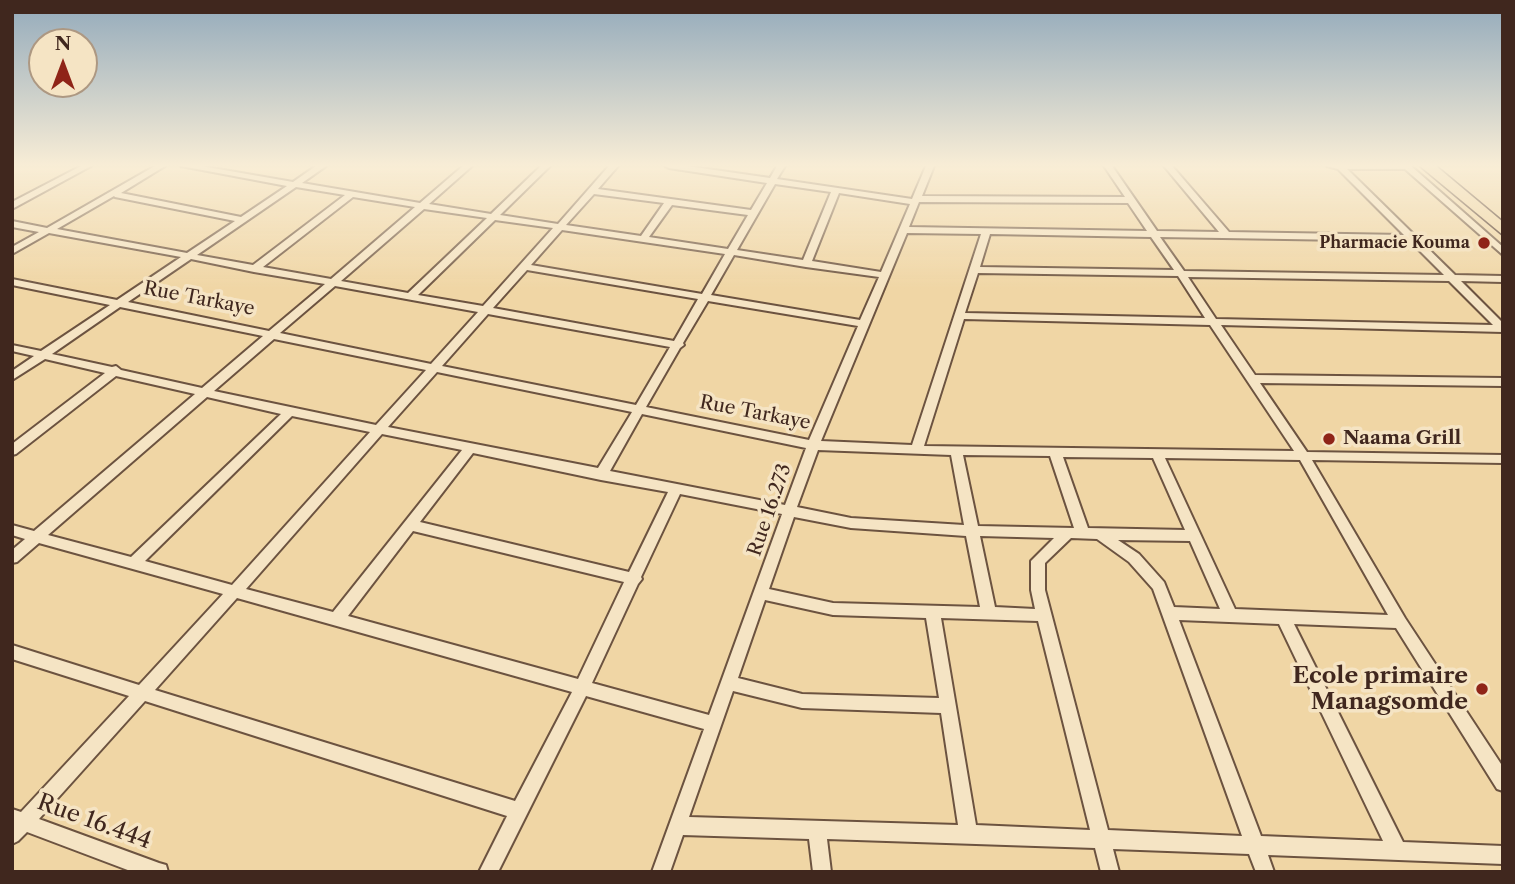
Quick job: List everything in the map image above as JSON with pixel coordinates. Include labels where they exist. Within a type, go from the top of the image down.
[{"type":"main road","points":[[1476,207],[1503,230]]},
{"type":"street","points":[[12,251],[91,207]]},
{"type":"street","points":[[180,207],[242,220]]},
{"type":"street","points":[[12,376],[261,207]]},
{"type":"street","points":[[254,269],[335,207]]},
{"type":"street","points":[[12,558],[421,207]]},
{"type":"street","points":[[430,207],[884,275]]},
{"type":"street","points":[[411,296],[503,207]]},
{"type":"street","points":[[16,825],[142,694],[578,207]]},
{"type":"street","points":[[644,238],[665,207]]},
{"type":"street","points":[[705,207],[752,214]]},
{"type":"street","points":[[601,475],[707,298],[756,207]]},
{"type":"street","points":[[806,264],[829,207]]},
{"type":"street","name":"Rue 16.273","points":[[661,872],[813,445],[913,207]]},
{"type":"street","points":[[1136,207],[1303,455],[1400,622],[1503,783]]},
{"type":"street","points":[[1203,207],[1226,235]]},
{"type":"street","points":[[1380,207],[1502,329]]},
{"type":"street","points":[[1452,207],[1503,252]]},
{"type":"street","points":[[12,224],[187,258],[679,345]]},
{"type":"street","points":[[904,230],[1410,238]]},
{"type":"street","points":[[917,450],[986,232]]},
{"type":"street","points":[[525,267],[864,324]]},
{"type":"street","points":[[973,270],[1503,279]]},
{"type":"street","name":"Rue Tarkaye","points":[[12,282],[813,445],[917,450],[1503,459]]},
{"type":"street","points":[[958,316],[1502,329]]},
{"type":"street","points":[[12,348],[290,412],[789,513],[851,523],[975,531],[1195,536]]},
{"type":"street","points":[[12,451],[116,370]]},
{"type":"street","points":[[1254,379],[1503,382]]},
{"type":"street","points":[[134,563],[290,412]]},
{"type":"street","points":[[337,619],[471,447]]},
{"type":"street","points":[[956,450],[975,531],[989,614]]},
{"type":"street","points":[[1055,452],[1083,534],[1134,558],[1154,577],[1265,872]]},
{"type":"street","points":[[1157,454],[1230,614]]},
{"type":"street","points":[[488,872],[581,690],[675,490]]},
{"type":"street","points":[[411,525],[635,579]]},
{"type":"street","points":[[12,530],[337,619],[581,690],[714,724]]},
{"type":"street","points":[[1083,534],[1038,561],[1038,590],[1111,872]]},
{"type":"street","points":[[761,593],[833,608],[1043,615]]},
{"type":"street","points":[[933,612],[968,834]]},
{"type":"street","points":[[1169,613],[1400,622]]},
{"type":"street","points":[[1283,617],[1398,852]]},
{"type":"street","points":[[12,652],[518,811]]},
{"type":"street","points":[[728,683],[802,701],[947,706]]},
{"type":"street","name":"Rue 16.444","points":[[16,825],[157,871]]},
{"type":"street","points":[[677,826],[968,834],[1503,855]]},
{"type":"street","points":[[817,831],[822,872]]},
{"type":"place","name":"Pharmacie Kouma","points":[[1484,243]]},
{"type":"place","name":"Naama Grill","points":[[1329,439]]},
{"type":"place","name":"Ecole primaire Managsomde","points":[[1482,689]]}]
